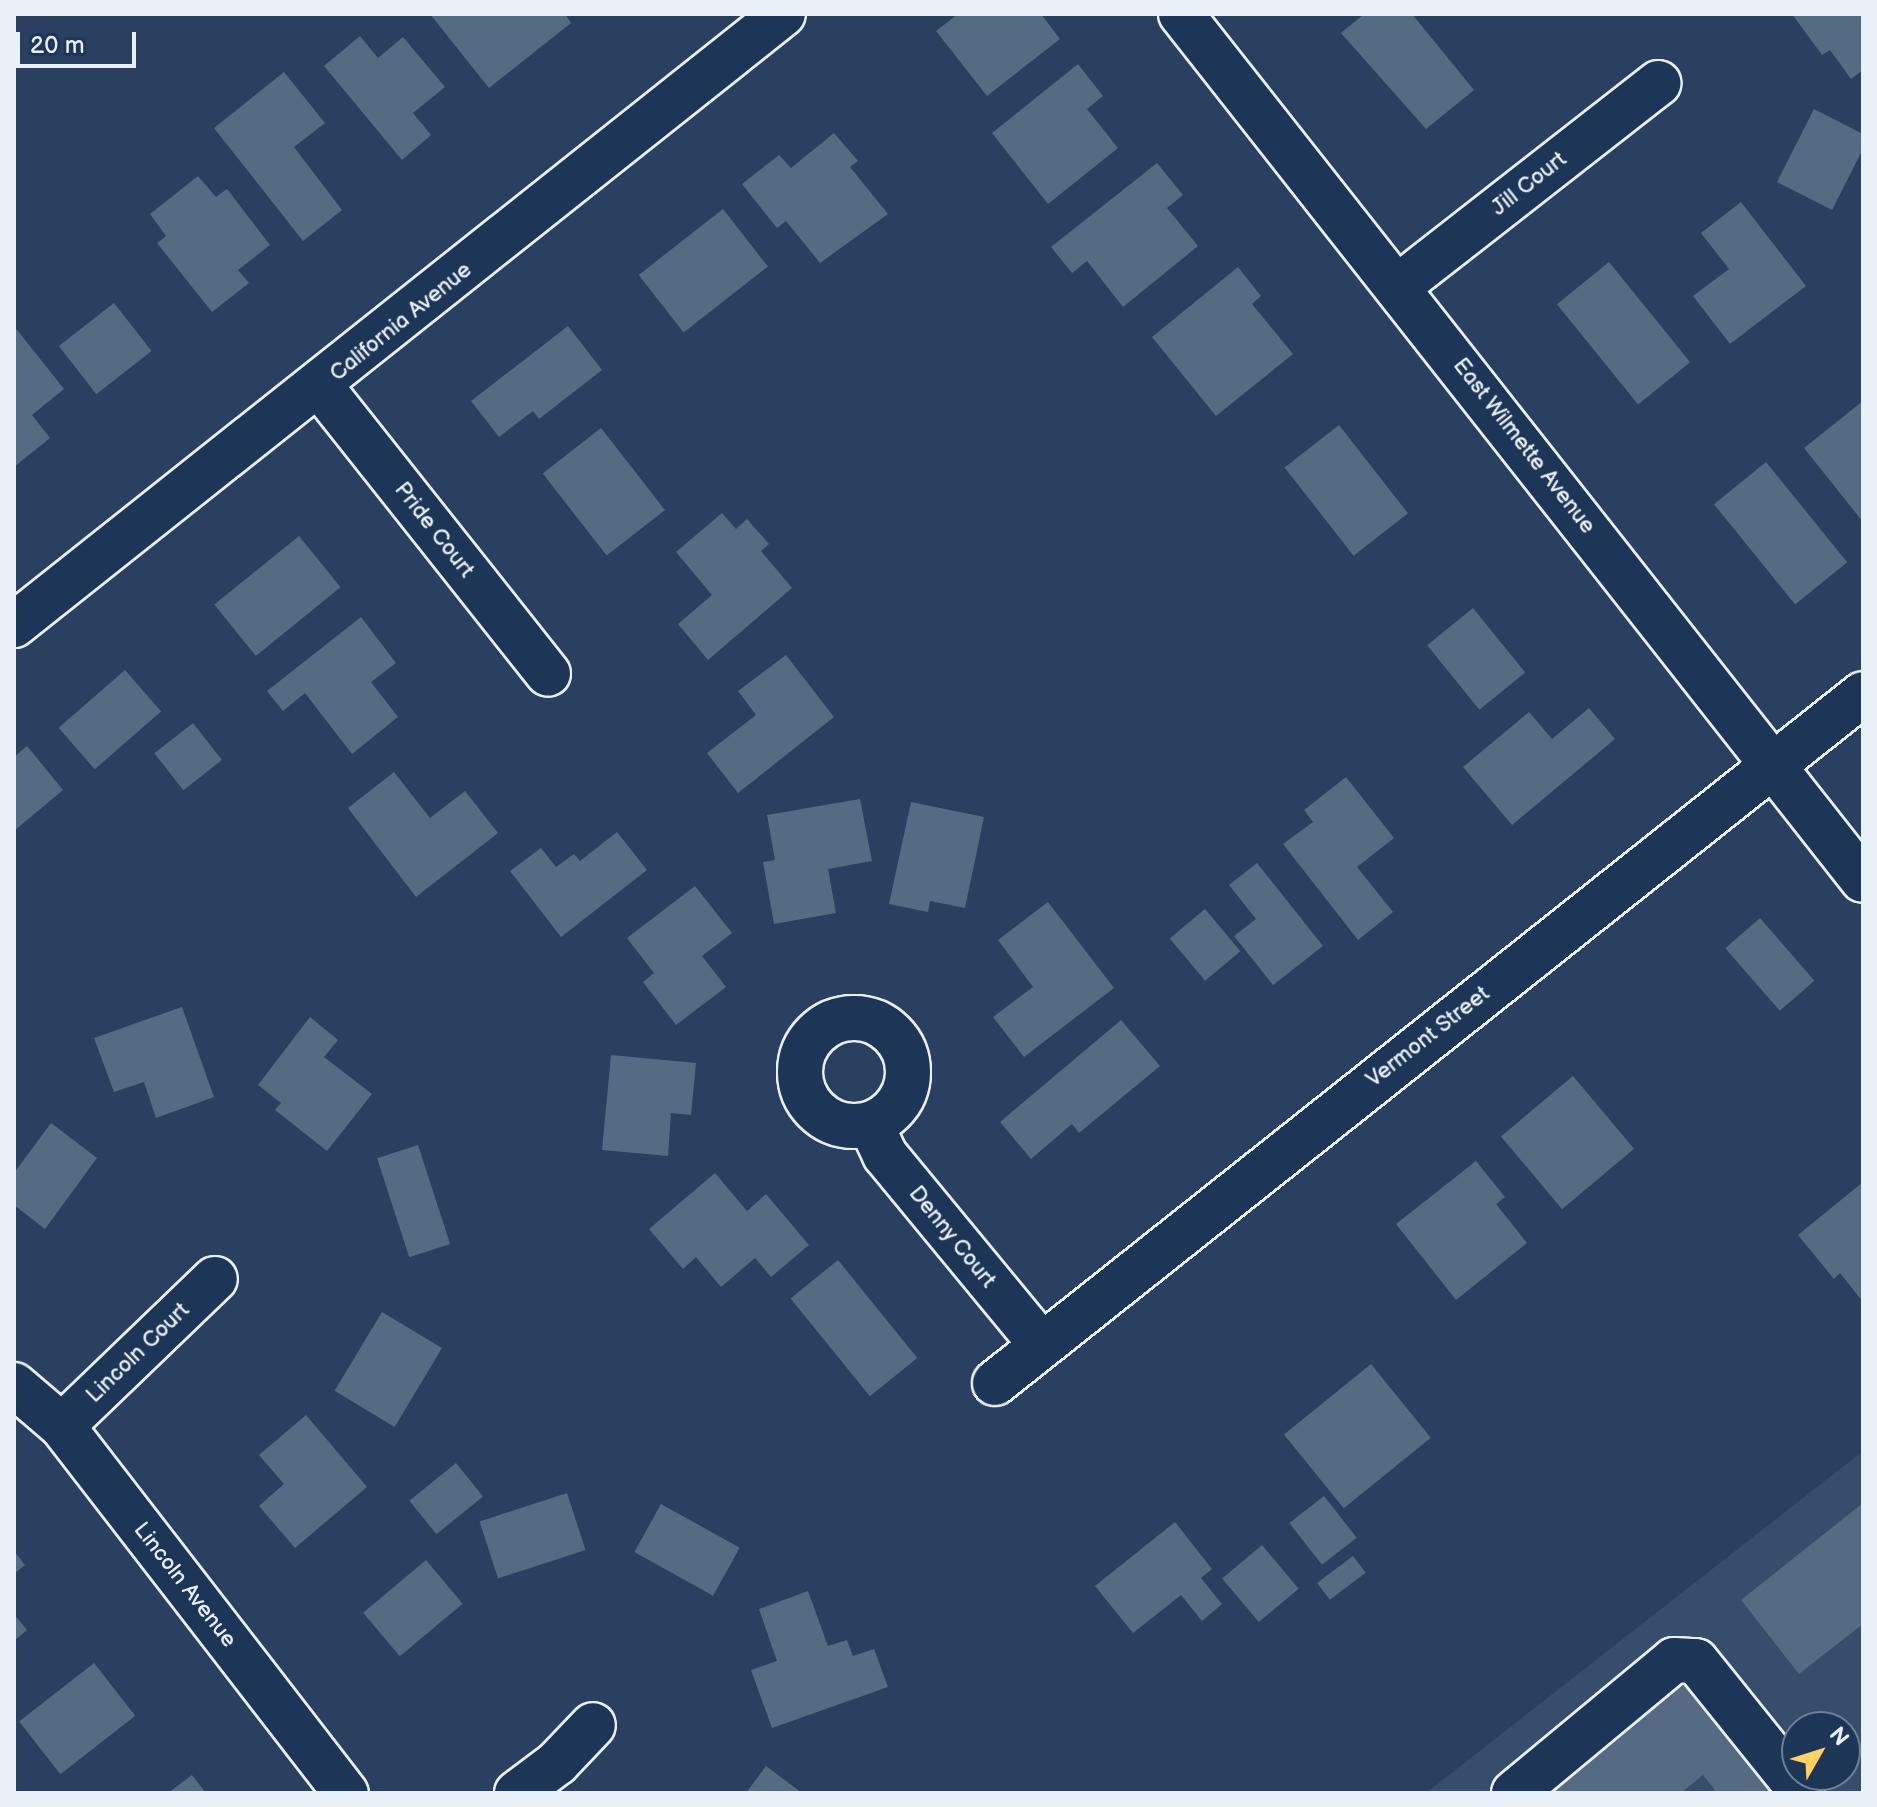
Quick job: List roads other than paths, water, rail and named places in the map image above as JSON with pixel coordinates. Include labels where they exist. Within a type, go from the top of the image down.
[{"type":"street","name":"California Avenue","points":[[14,625],[320,386],[783,14]]},
{"type":"street","name":"East Wilmette Avenue","points":[[1181,14],[1400,285],[1863,880]]},
{"type":"street","name":"Jill Court","points":[[1400,285],[1659,83]]},
{"type":"street","name":"Pride Court","points":[[320,386],[548,674]]},
{"type":"street","name":"Vermont Street","points":[[995,1383],[1863,694]]},
{"type":"street","name":"Denny Court","points":[[871,1125],[885,1155],[1041,1344]]},
{"type":"street","name":"Lincoln Court","points":[[62,1426],[215,1279]]},
{"type":"street","name":"Lincoln Avenue","points":[[14,1385],[62,1426],[346,1793]]},
{"type":"street","points":[[1514,1793],[1674,1660],[1696,1661],[1802,1793]]},
{"type":"street","points":[[517,1793],[557,1763],[593,1725]]}]
